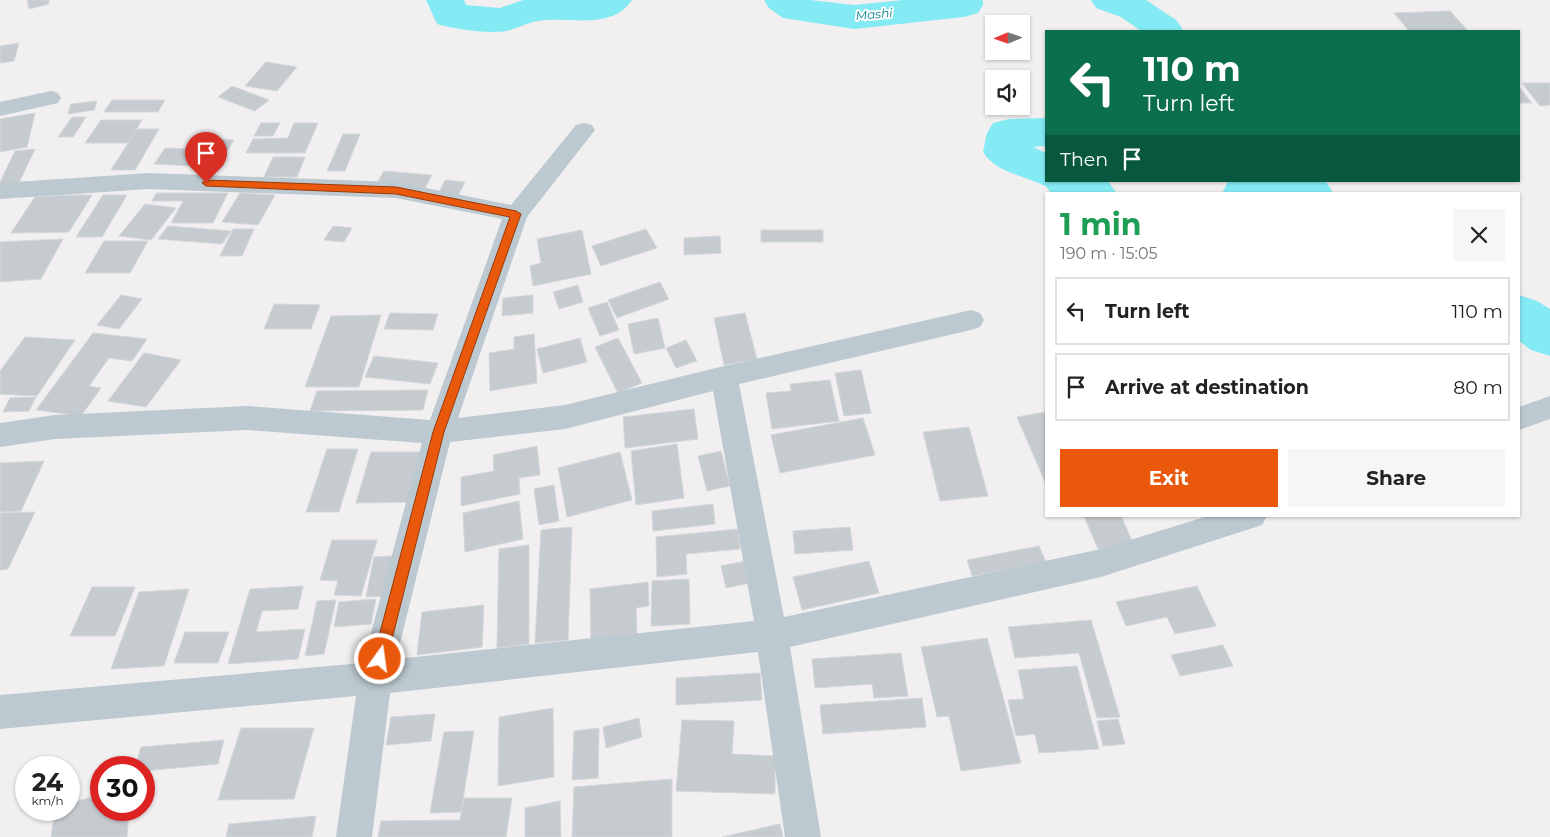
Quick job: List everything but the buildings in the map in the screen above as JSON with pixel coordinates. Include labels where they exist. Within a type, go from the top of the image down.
[{"type":"street","points":[[0,109],[51,98]]},
{"type":"street","points":[[354,837],[375,678],[439,432],[516,214],[584,130]]},
{"type":"street","points":[[0,191],[149,181],[396,190],[516,214]]},
{"type":"street","points":[[0,434],[55,427],[248,418],[439,432],[565,417],[724,377],[971,320]]},
{"type":"street","points":[[724,377],[772,635],[803,837]]},
{"type":"street","points":[[1520,419],[1550,407]]},
{"type":"street","points":[[0,712],[375,678],[772,635],[1100,563],[1249,517]]},
{"type":"waterway","name":"Mashi","points":[[445,0],[451,16],[504,20],[533,9],[599,8],[613,0]]},
{"type":"waterway","name":"Mashi","points":[[783,0],[797,10],[854,17],[964,5],[964,0]]},
{"type":"waterway","name":"Mashi","points":[[1110,0],[1135,9],[1162,28],[1161,30]]},
{"type":"waterway","name":"Mashi","points":[[1045,132],[1009,133],[1005,152],[1045,171]]},
{"type":"waterway","name":"Mashi","points":[[1068,182],[1090,192]]},
{"type":"waterway","name":"Mashi","points":[[1246,192],[1247,188],[1290,192]]},
{"type":"waterway","name":"Mashi","points":[[1520,316],[1550,335]]},
{"type":"route","points":[[206,183],[396,190],[516,214],[439,432],[380,659]]}]
